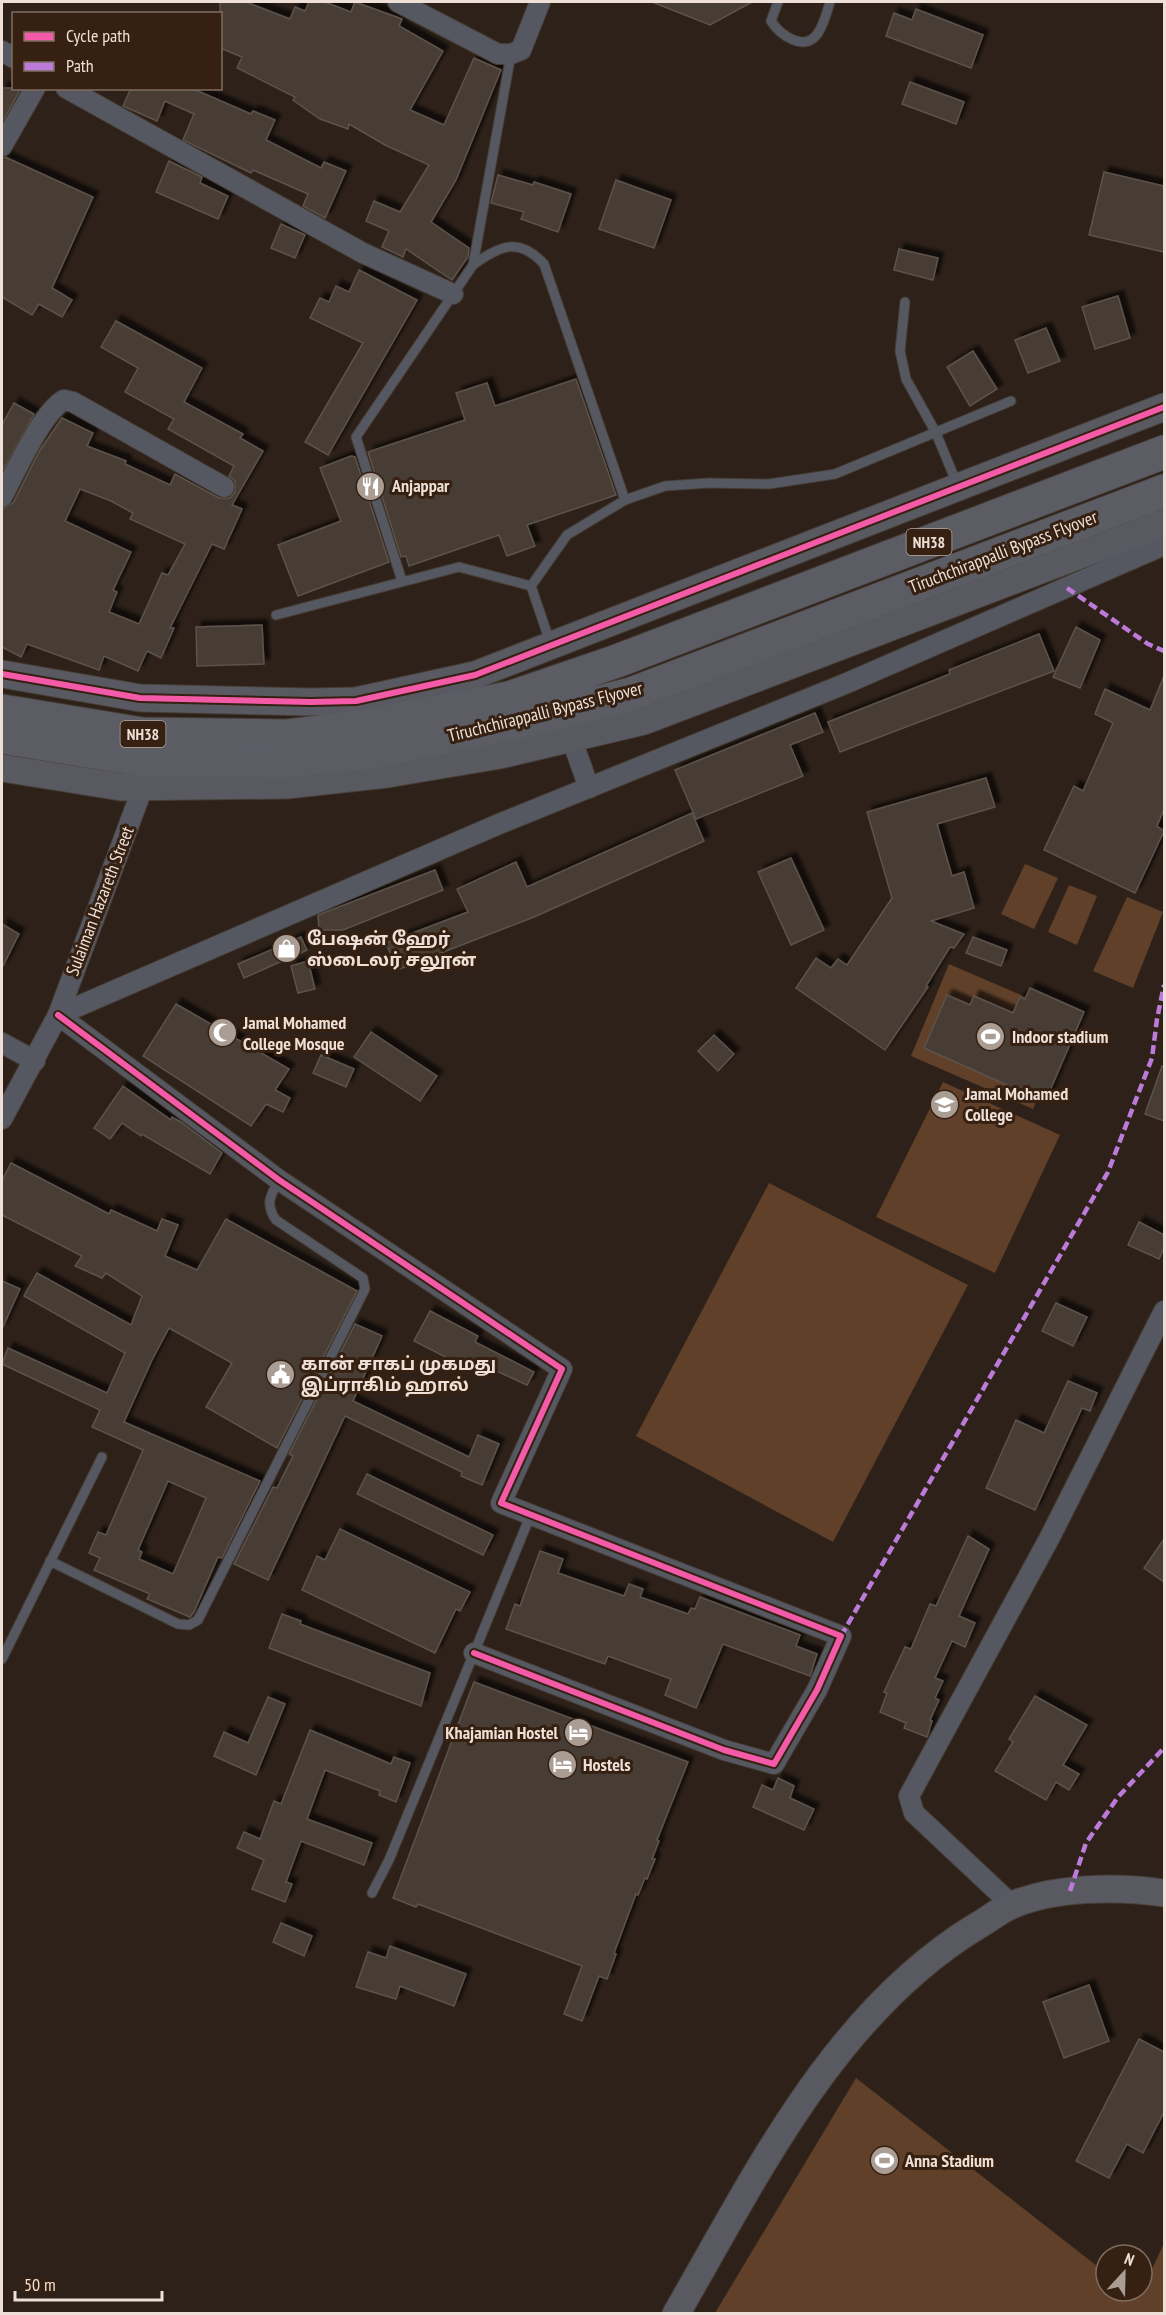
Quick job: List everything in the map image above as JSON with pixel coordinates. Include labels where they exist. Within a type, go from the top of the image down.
[{"type":"highway","name":"Tiruchchirappalli Bypass Flyover","points":[[366,739],[509,698],[617,661],[1164,452]]},
{"type":"highway","name":"Tiruchchirappalli Bypass Flyover","points":[[2,737],[142,760],[285,749],[520,722],[631,694],[1164,492]]},
{"type":"highway","name":"NH38","points":[[2,711],[142,734],[285,749]]},
{"type":"street","points":[[398,2],[498,54],[511,54],[521,50],[540,2]]},
{"type":"street","points":[[2,146],[33,90]]},
{"type":"street","points":[[70,90],[363,254],[453,294]]},
{"type":"street","points":[[2,497],[43,422],[54,405],[64,400],[73,402],[224,487]]},
{"type":"street","points":[[2,768],[121,787],[287,785],[475,675],[552,648],[1164,406]]},
{"type":"street","points":[[2,674],[366,739],[500,755],[572,740],[644,721],[1164,523]]},
{"type":"street","points":[[57,1015],[589,788],[858,679],[1164,545]]},
{"type":"street","points":[[572,740],[589,788]]},
{"type":"street","name":"Sulaiman Hazareth Street","points":[[2,1119],[57,1015],[143,787]]},
{"type":"street","points":[[57,1015],[279,1180],[562,1369],[501,1503],[840,1636],[817,1690],[774,1764],[724,1750],[474,1653]]},
{"type":"street","points":[[2,1043],[35,1060]]},
{"type":"street","points":[[1012,1905],[914,1813],[909,1796],[1050,1537],[1164,1311]]},
{"type":"street","points":[[676,2313],[765,2160],[820,2076],[886,1997],[940,1949],[1012,1905],[1070,1891],[1143,1890],[1164,1893]]},
{"type":"lane","points":[[778,2],[771,21],[777,31],[789,39],[805,42],[814,38],[819,32],[830,2]]},
{"type":"lane","points":[[473,265],[511,54]]},
{"type":"lane","points":[[402,581],[356,437],[473,265],[490,252],[508,246],[524,248],[544,264],[625,500]]},
{"type":"lane","points":[[905,302],[900,351],[906,379],[936,433],[958,486]]},
{"type":"lane","points":[[531,586],[567,535],[625,500],[665,486],[769,484],[834,474],[1011,401]]},
{"type":"lane","points":[[276,615],[459,567],[531,586]]},
{"type":"lane","points":[[531,586],[552,648]]},
{"type":"lane","points":[[50,1561],[178,1624],[189,1625],[198,1620],[365,1289],[363,1278],[351,1268],[276,1220],[270,1210],[268,1200],[279,1180]]},
{"type":"lane","points":[[2,1659],[102,1457]]},
{"type":"lane","points":[[372,1893],[389,1860],[531,1514]]},
{"type":"shaded area","points":[[1025,864],[1058,878],[1034,929],[1001,914]]},
{"type":"shaded area","points":[[1069,885],[1097,896],[1077,945],[1048,932]]},
{"type":"shaded area","points":[[1127,897],[1163,912],[1133,988],[1093,971]]},
{"type":"shaded area","name":"Indoor stadium","points":[[949,964],[1072,1017],[1033,1109],[911,1056]]},
{"type":"shaded area","points":[[943,1082],[1060,1135],[995,1273],[876,1217]]},
{"type":"shaded area","points":[[769,1183],[968,1285],[833,1542],[636,1436]]},
{"type":"shaded area","name":"Anna Stadium","points":[[856,2078],[1094,2264],[1094,2303],[1154,2303],[1154,2265],[1164,2243],[1164,2313],[715,2313]]},
{"type":"building","points":[[220,2],[246,2],[290,19],[295,7],[305,11],[309,2],[325,2],[351,12],[355,2],[402,19],[399,26],[443,51],[410,110],[444,125],[474,58],[501,70],[456,180],[431,222],[469,248],[468,257],[452,280],[406,249],[403,257],[382,247],[389,231],[366,221],[374,201],[400,212],[429,165],[385,145],[349,124],[348,129],[320,119],[293,100],[295,97],[237,68],[242,57],[222,49],[222,12],[220,12]]},
{"type":"building","points":[[652,2],[752,2],[710,25]]},
{"type":"building","points":[[916,9],[983,35],[971,68],[886,36],[894,13],[912,20]]},
{"type":"building","points":[[910,82],[964,102],[956,124],[902,104]]},
{"type":"building","points":[[2,88],[20,90],[2,123]]},
{"type":"building","points":[[130,90],[196,90],[251,114],[253,111],[275,120],[266,140],[321,168],[324,162],[346,171],[325,218],[303,206],[308,194],[253,170],[251,173],[183,140],[194,114],[165,101],[157,121],[123,106]]},
{"type":"building","points":[[5,157],[93,197],[52,288],[72,300],[62,317],[39,304],[32,315],[2,297],[2,158]]},
{"type":"building","points":[[169,161],[202,177],[200,183],[228,196],[218,219],[156,192]]},
{"type":"building","points":[[1104,172],[1164,186],[1164,252],[1089,235]]},
{"type":"building","points":[[498,175],[533,185],[534,182],[571,194],[558,232],[521,219],[524,212],[491,203]]},
{"type":"building","points":[[616,180],[671,200],[654,248],[599,229]]},
{"type":"building","points":[[281,224],[305,235],[295,258],[271,248]]},
{"type":"building","points":[[899,249],[938,258],[933,280],[894,270]]},
{"type":"building","points":[[359,270],[417,300],[328,455],[305,442],[363,343],[310,318],[320,298],[329,302],[336,286],[349,292]]},
{"type":"building","points":[[1118,296],[1130,338],[1095,349],[1082,307]]},
{"type":"building","points":[[116,321],[202,368],[184,402],[243,434],[240,438],[263,451],[232,505],[242,509],[224,549],[212,544],[170,628],[174,628],[161,658],[147,651],[138,671],[104,656],[99,670],[27,644],[21,657],[2,647],[2,509],[13,503],[40,450],[62,418],[93,433],[87,446],[126,461],[125,464],[170,485],[175,474],[219,498],[230,498],[235,492],[235,481],[229,476],[234,466],[168,429],[174,419],[125,392],[138,368],[101,347]],"holes":[[[80,489],[111,501],[133,513],[130,519],[185,544],[168,575],[162,573],[139,624],[109,612],[117,592],[113,590],[131,552],[65,521]]]},
{"type":"building","points":[[1046,328],[1060,361],[1028,373],[1015,340]]},
{"type":"building","points":[[973,351],[997,389],[970,406],[947,367]]},
{"type":"building","points":[[576,379],[616,495],[527,525],[535,546],[507,556],[499,535],[409,566],[406,556],[401,557],[368,452],[465,420],[456,393],[487,383],[495,406]]},
{"type":"building","points":[[14,403],[34,414],[2,472],[2,425]]},
{"type":"building","points":[[351,456],[355,457],[389,562],[298,596],[278,545],[341,521],[320,468]]},
{"type":"building","points":[[262,625],[264,664],[197,666],[196,627]]},
{"type":"building","points":[[1076,627],[1100,640],[1080,688],[1053,677]]},
{"type":"building","points":[[1039,634],[1054,671],[840,752],[828,722],[950,674],[949,670]]},
{"type":"building","points":[[1164,676],[1164,809],[1157,826],[1164,831],[1135,893],[1044,850],[1074,786],[1083,791],[1113,723],[1095,714],[1105,689],[1150,710]]},
{"type":"building","points":[[815,713],[823,732],[790,745],[803,776],[696,819],[675,770]]},
{"type":"building","points":[[986,778],[995,807],[937,824],[952,876],[964,872],[974,908],[931,921],[964,934],[954,948],[950,947],[926,986],[928,987],[885,1050],[796,988],[816,958],[831,968],[838,959],[847,965],[892,898],[867,812]]},
{"type":"building","points":[[692,813],[704,841],[534,917],[397,970],[386,943],[468,912],[457,889],[516,862],[527,887]]},
{"type":"building","points":[[791,858],[824,930],[791,945],[758,872]]},
{"type":"building","points":[[435,870],[443,890],[343,930],[319,930],[318,915]]},
{"type":"building","points":[[2,924],[19,934],[2,968]]},
{"type":"building","points":[[301,937],[307,950],[244,978],[238,964]]},
{"type":"building","points":[[973,937],[1007,950],[1001,966],[966,953]]},
{"type":"building","points":[[308,961],[315,989],[298,993],[291,966]]},
{"type":"building","name":"Indoor stadium","points":[[1030,988],[1084,1012],[1045,1102],[924,1048],[947,995],[970,1005],[974,996],[1013,1013],[1020,997],[1025,999]]},
{"type":"building","points":[[176,1004],[289,1069],[275,1090],[290,1098],[283,1112],[266,1104],[251,1126],[143,1056]]},
{"type":"building","points":[[371,1032],[437,1076],[420,1101],[354,1057]]},
{"type":"building","points":[[714,1035],[734,1054],[718,1071],[698,1051]]},
{"type":"building","points":[[321,1055],[354,1069],[346,1087],[313,1073]]},
{"type":"building","points":[[1162,1066],[1164,1067],[1164,1121],[1145,1114]]},
{"type":"building","points":[[123,1086],[171,1120],[172,1117],[181,1122],[222,1153],[210,1174],[122,1123],[110,1139],[94,1128]]},
{"type":"building","points":[[11,1163],[109,1214],[111,1210],[157,1231],[162,1219],[178,1225],[165,1256],[197,1270],[226,1219],[357,1291],[277,1448],[206,1407],[232,1363],[169,1328],[152,1360],[124,1422],[260,1481],[222,1558],[218,1557],[190,1617],[147,1599],[150,1594],[94,1570],[100,1558],[89,1553],[98,1532],[106,1535],[143,1450],[92,1427],[100,1410],[2,1364],[8,1348],[107,1393],[125,1353],[24,1296],[37,1273],[131,1325],[142,1296],[106,1273],[102,1278],[75,1266],[82,1256],[2,1215],[2,1181]],"holes":[[[168,1481],[206,1498],[173,1574],[139,1559],[142,1552],[138,1550]]]},
{"type":"building","points":[[1139,1222],[1164,1235],[1164,1248],[1159,1259],[1128,1245]]},
{"type":"building","points":[[2,1281],[20,1289],[2,1329]]},
{"type":"building","points":[[1056,1303],[1087,1317],[1073,1346],[1042,1331]]},
{"type":"building","points":[[430,1311],[478,1336],[475,1342],[534,1372],[527,1385],[468,1358],[463,1366],[414,1341]]},
{"type":"building","points":[[355,1324],[382,1336],[353,1401],[469,1457],[478,1435],[499,1444],[482,1485],[461,1476],[462,1472],[345,1416],[268,1580],[234,1564],[273,1487],[277,1488],[293,1456],[289,1454]]},
{"type":"building","points":[[1068,1381],[1097,1393],[1090,1411],[1082,1408],[1035,1510],[986,1488],[1016,1420],[1044,1433]]},
{"type":"building","points":[[367,1474],[493,1535],[483,1555],[357,1494]]},
{"type":"building","points":[[340,1529],[470,1592],[460,1611],[456,1609],[435,1653],[302,1590],[317,1556],[325,1560]]},
{"type":"building","points":[[968,1536],[989,1549],[959,1616],[975,1623],[965,1647],[952,1641],[935,1678],[943,1681],[935,1698],[939,1700],[930,1720],[932,1721],[927,1737],[904,1728],[906,1723],[880,1712],[887,1693],[884,1692],[905,1647],[911,1649],[930,1604],[936,1606]]},
{"type":"building","points":[[1164,1539],[1164,1582],[1144,1568]]},
{"type":"building","points":[[540,1551],[563,1559],[558,1573],[624,1596],[629,1584],[643,1589],[640,1597],[688,1614],[691,1608],[695,1609],[700,1597],[800,1635],[796,1646],[817,1654],[810,1676],[723,1644],[696,1708],[665,1695],[671,1679],[608,1656],[605,1664],[506,1629],[515,1604],[520,1606]]},
{"type":"building","points":[[282,1614],[301,1621],[300,1624],[430,1673],[421,1706],[269,1648]]},
{"type":"building","points":[[474,1682],[688,1762],[657,1840],[659,1841],[652,1859],[655,1859],[647,1879],[645,1878],[638,1895],[636,1894],[607,1979],[599,1976],[582,2021],[564,2014],[582,1966],[418,1904],[416,1907],[393,1898]]},
{"type":"building","points":[[1035,1696],[1087,1725],[1063,1765],[1079,1774],[1069,1790],[1056,1782],[1046,1800],[995,1771],[1013,1742],[1009,1739]]},
{"type":"building","points":[[268,1697],[285,1704],[256,1775],[214,1756],[224,1732],[248,1743]]},
{"type":"building","points":[[310,1730],[391,1764],[394,1757],[410,1763],[396,1802],[379,1795],[380,1791],[325,1770],[307,1819],[372,1843],[364,1865],[301,1841],[286,1882],[292,1884],[285,1902],[252,1889],[264,1860],[237,1848],[244,1832],[260,1839],[274,1801],[281,1804]]},
{"type":"building","points":[[778,1778],[794,1786],[790,1798],[814,1809],[804,1830],[753,1807],[762,1785],[773,1790]]},
{"type":"building","points":[[281,1923],[312,1936],[304,1956],[273,1942]]},
{"type":"building","points":[[390,1946],[466,1974],[454,2006],[400,1986],[396,1999],[356,1987],[368,1952],[386,1958]]},
{"type":"building","points":[[1089,1985],[1109,2041],[1064,2058],[1043,2002]]},
{"type":"building","points":[[1139,2039],[1164,2052],[1164,2112],[1143,2153],[1127,2144],[1109,2178],[1076,2161]]},
{"type":"marked path","points":[[1067,588],[1148,644],[1164,651]]},
{"type":"marked path","points":[[841,1636],[1108,1172],[1152,1058],[1164,985]]},
{"type":"marked path","points":[[1070,1891],[1086,1843],[1118,1797],[1164,1748]]},
{"type":"cycle path","points":[[2,674],[140,698],[311,702],[356,701],[475,675],[1164,407]]},
{"type":"cycle path","points":[[58,1015],[279,1180],[562,1369],[501,1503],[841,1636],[817,1690],[774,1764],[724,1750],[474,1653]]},
{"type":"place","name":"Anjappar","points":[[371,486]]},
{"type":"place","name":"பேஷன் ஹேர் ஸ்டைலர் சலூன்","points":[[286,949]]},
{"type":"place","name":"Jamal Mohamed College Mosque","points":[[222,1033]]},
{"type":"place","name":"Indoor stadium","points":[[991,1037]]},
{"type":"place","name":"Jamal Mohamed College","points":[[944,1104]]},
{"type":"place","name":"கான் சாகப் முகமது இப்ராகிம் ஹால்","points":[[280,1374]]},
{"type":"place","name":"Khajamian Hostel","points":[[579,1733]]},
{"type":"place","name":"Hostels","points":[[562,1765]]},
{"type":"place","name":"Anna Stadium","points":[[884,2161]]}]
